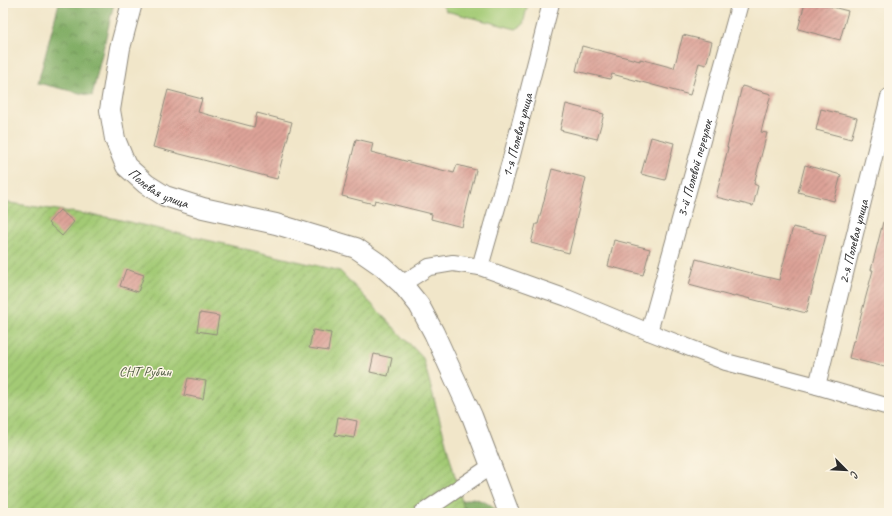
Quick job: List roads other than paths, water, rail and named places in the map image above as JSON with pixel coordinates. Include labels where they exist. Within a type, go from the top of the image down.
[{"type":"street","name":"Полевая улица","points":[[132,3],[120,48],[110,110],[115,139],[126,166],[146,184],[165,196],[203,208],[276,224],[356,248],[382,266],[402,284],[419,305],[434,333],[472,416],[509,513]]},
{"type":"street","name":"1-я Полевая улица","points":[[480,268],[512,156],[551,3]]},
{"type":"street","name":"3-й Полевой переулок","points":[[649,332],[740,3]]},
{"type":"street","name":"2-я Полевая улица","points":[[817,386],[889,98]]},
{"type":"street","points":[[402,284],[429,267],[453,263],[480,268],[567,298],[726,362],[889,407]]},
{"type":"street","points":[[422,513],[491,466]]},
{"type":"park label","name":"СНТ Рубин","points":[[145,371]]}]
